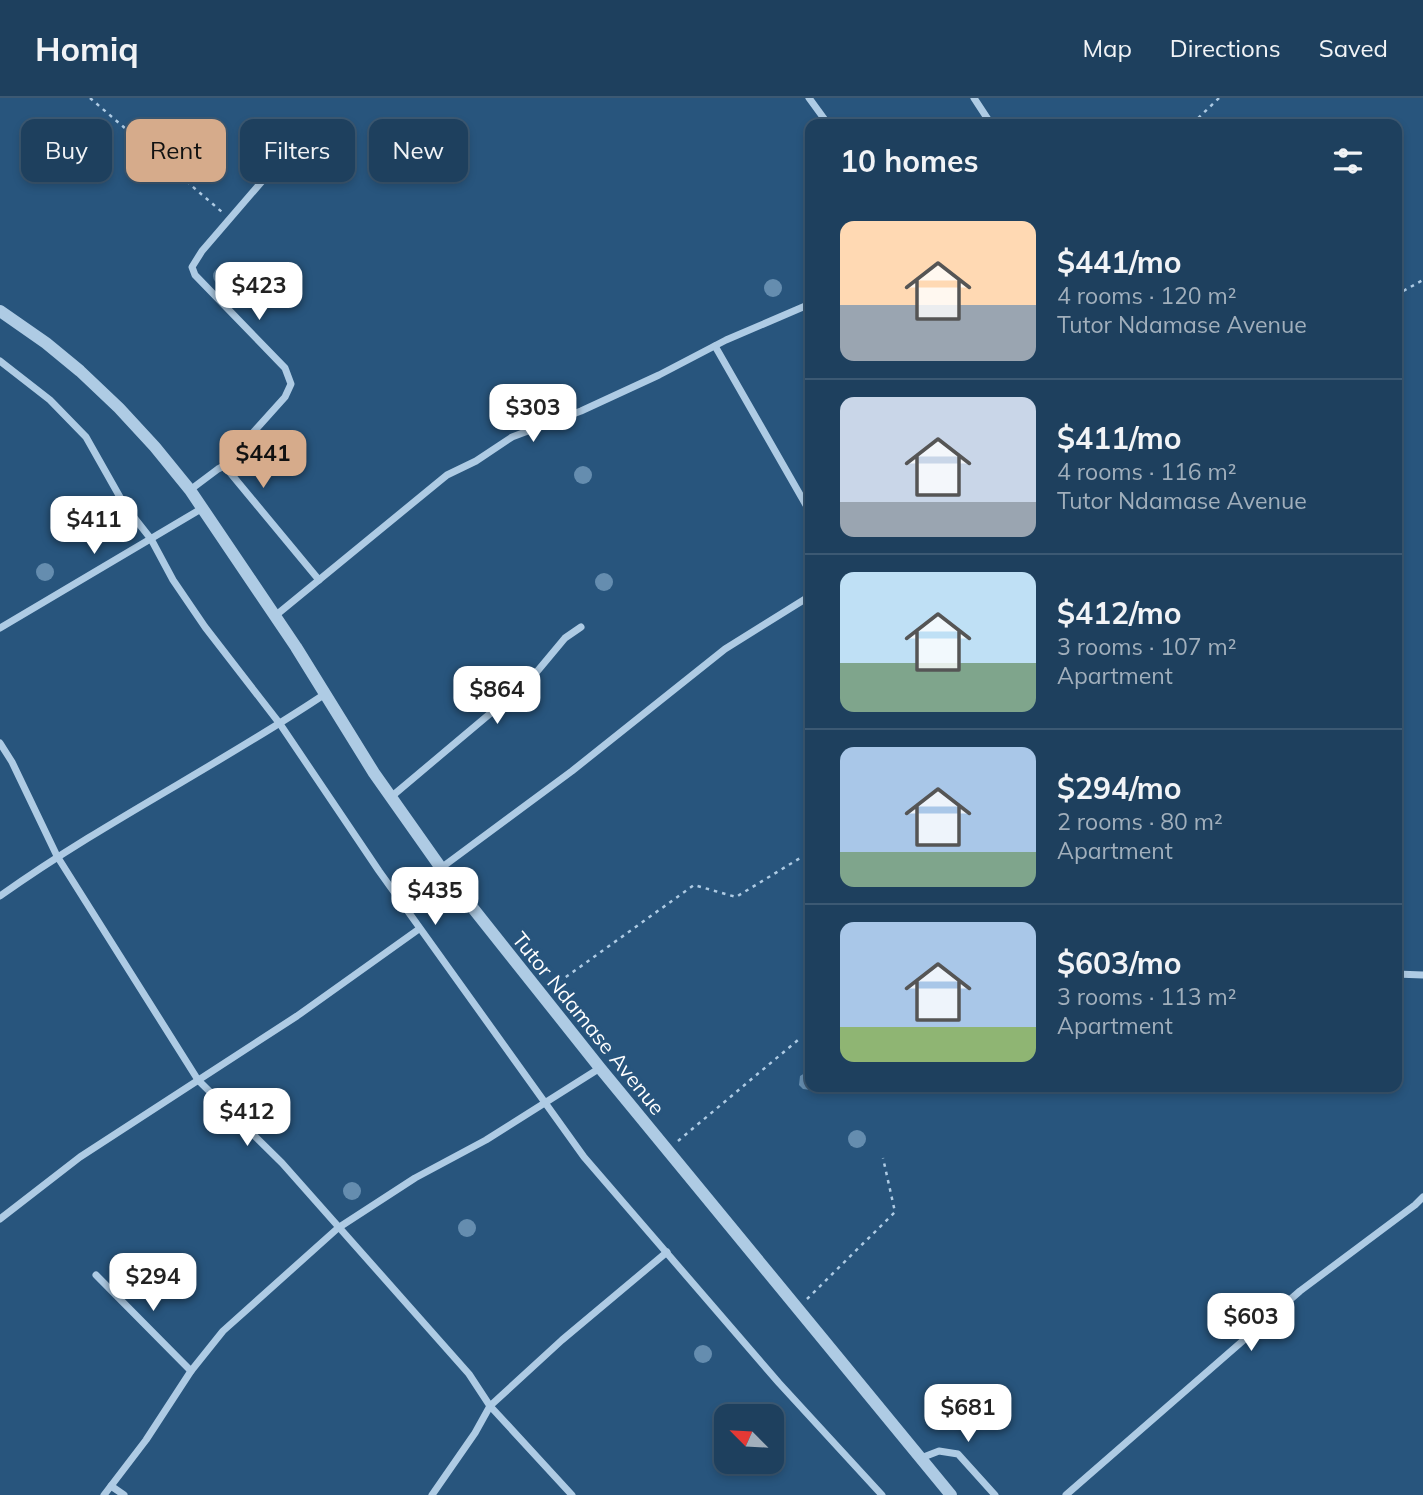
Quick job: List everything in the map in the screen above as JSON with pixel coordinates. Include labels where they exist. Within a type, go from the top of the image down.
[{"type":"street","points":[[809,98],[824,119]]},
{"type":"street","points":[[974,98],[988,119]]},
{"type":"street","points":[[190,491],[222,467],[285,397],[291,384],[285,368],[193,271],[194,261],[261,182]]},
{"type":"street","points":[[275,615],[447,475],[476,461],[512,437],[625,390],[805,306]]},
{"type":"street","name":"Tutor Ndamase Avenue","points":[[0,311],[46,343],[119,408],[155,447],[190,491],[275,615],[391,797],[441,868],[600,1068],[951,1495]]},
{"type":"street","points":[[715,346],[805,503]]},
{"type":"street","points":[[0,361],[50,400],[86,437],[125,506],[151,538],[173,580],[205,627],[280,724],[419,929],[584,1157],[779,1383],[882,1495]]},
{"type":"street","points":[[222,467],[230,473],[319,580]]},
{"type":"street","points":[[0,628],[201,509]]},
{"type":"street","points":[[441,868],[572,771],[725,649],[805,599]]},
{"type":"street","points":[[391,797],[530,680],[565,638],[581,628]]},
{"type":"street","points":[[0,896],[57,856],[280,724],[325,694]]},
{"type":"street","points":[[0,743],[12,762],[57,856],[198,1080],[282,1163],[468,1374],[491,1406],[572,1495]]},
{"type":"street","points":[[0,1219],[80,1157],[297,1016],[419,929]]},
{"type":"street","points":[[1402,974],[1423,975]]},
{"type":"street","points":[[104,1495],[146,1440],[191,1371],[223,1331],[338,1228],[415,1178],[486,1140],[600,1068]]},
{"type":"street","points":[[1066,1495],[1300,1291],[1423,1197]]},
{"type":"street","points":[[432,1495],[491,1406],[562,1340],[667,1252]]},
{"type":"street","points":[[96,1275],[191,1371]]},
{"type":"street","points":[[921,1458],[939,1451],[958,1454],[995,1495]]},
{"type":"street","points":[[111,1486],[124,1495]]},
{"type":"path","points":[[90,98],[229,219]]},
{"type":"path","points":[[1197,119],[1219,98]]},
{"type":"path","points":[[1402,292],[1423,280]]},
{"type":"path","points":[[541,995],[694,885],[736,897],[805,855]]},
{"type":"path","points":[[667,1150],[798,1040]]},
{"type":"path","points":[[797,1308],[895,1212],[883,1158]]},
{"type":"building","points":[[222,267],[228,270],[231,276],[228,282],[222,285],[216,282],[213,276],[216,270]]},
{"type":"building","points":[[773,279],[779,282],[782,288],[779,294],[773,297],[767,294],[764,288],[767,282]]},
{"type":"building","points":[[583,466],[589,469],[592,475],[589,481],[583,484],[577,481],[574,475],[577,469]]},
{"type":"building","points":[[45,563],[51,566],[54,572],[51,578],[45,581],[39,578],[36,572],[39,566]]},
{"type":"building","points":[[604,573],[610,576],[613,582],[610,588],[604,591],[598,588],[595,582],[598,576]]},
{"type":"building","points":[[805,1073],[805,1089],[799,1085],[800,1076]]},
{"type":"building","points":[[857,1130],[863,1133],[866,1139],[863,1145],[857,1148],[851,1145],[848,1139],[851,1133]]},
{"type":"building","points":[[352,1182],[358,1185],[361,1191],[358,1197],[352,1200],[346,1197],[343,1191],[346,1185]]},
{"type":"building","points":[[467,1219],[473,1222],[476,1228],[473,1234],[467,1237],[461,1234],[458,1228],[461,1222]]},
{"type":"building","points":[[703,1345],[709,1348],[712,1354],[709,1360],[703,1363],[697,1360],[694,1354],[697,1348]]}]
